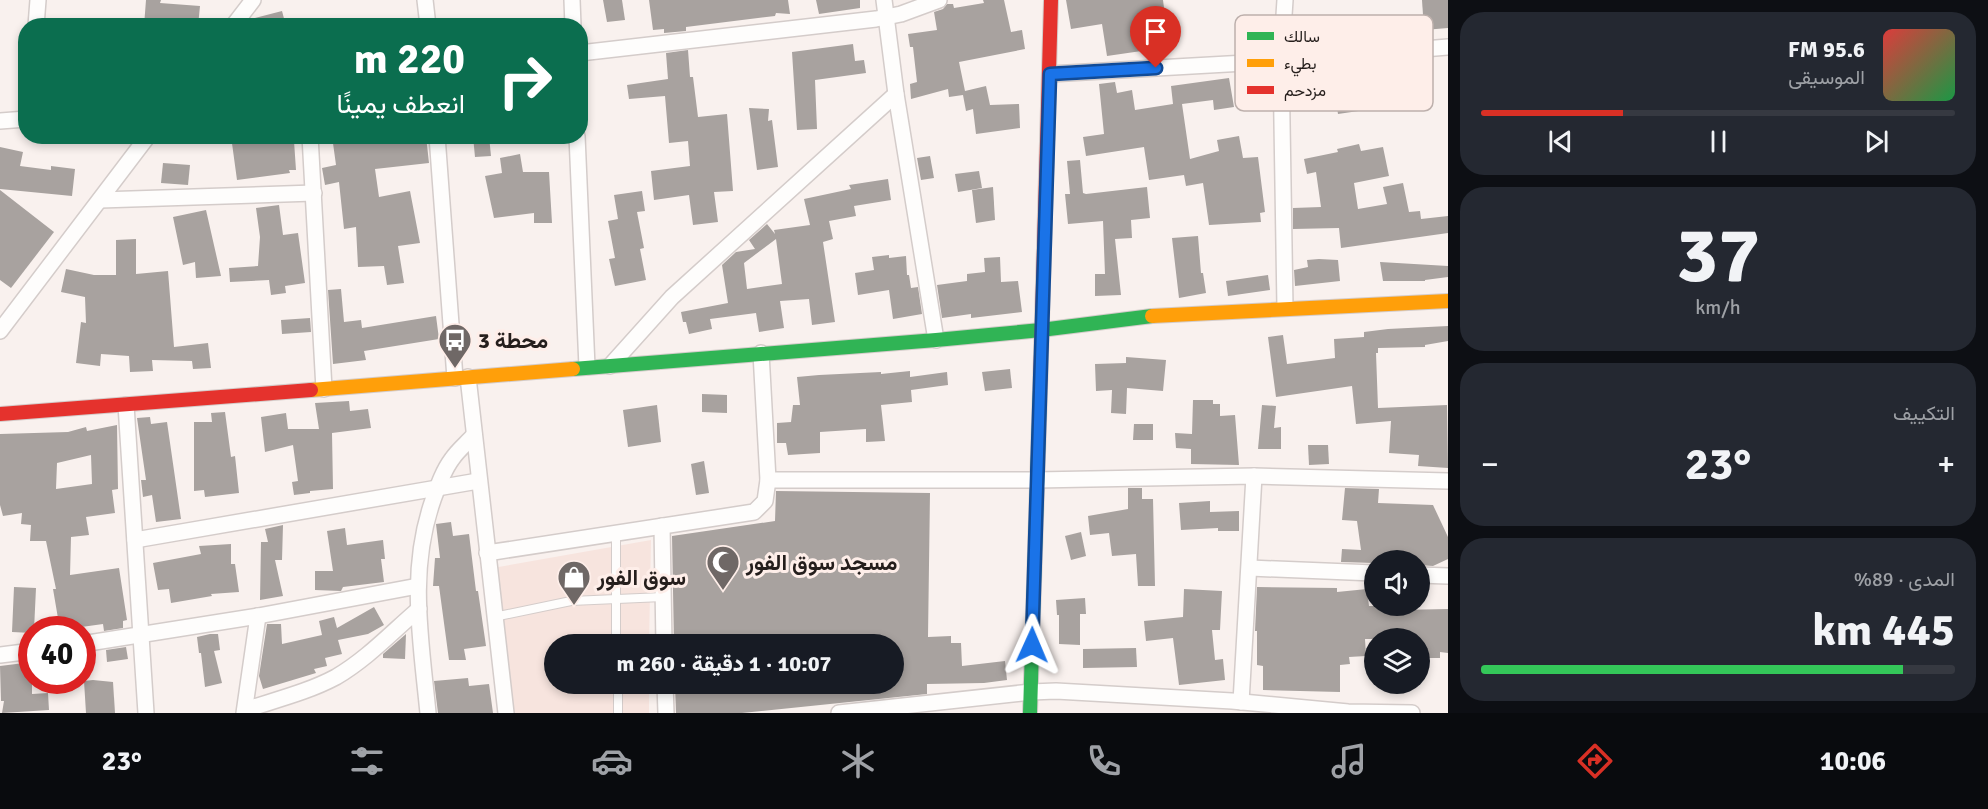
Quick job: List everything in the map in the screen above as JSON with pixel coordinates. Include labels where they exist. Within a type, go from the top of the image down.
[{"type":"street","points":[[37,18],[38,0]]},
{"type":"street","points":[[239,18],[253,0]]},
{"type":"street","points":[[425,0],[427,18]]},
{"type":"street","points":[[572,0],[573,18]]},
{"type":"street","points":[[884,0],[896,94],[936,340]]},
{"type":"street","points":[[588,52],[887,18],[939,0]]},
{"type":"street","points":[[1030,713],[1051,0]]},
{"type":"street","points":[[1284,15],[1285,0]]},
{"type":"street","points":[[1433,48],[1448,47]]},
{"type":"street","points":[[1050,74],[1235,64]]},
{"type":"street","points":[[610,366],[672,297],[896,94]]},
{"type":"street","points":[[1282,111],[1285,308]]},
{"type":"street","points":[[0,121],[18,120]]},
{"type":"street","points":[[0,331],[142,144]]},
{"type":"street","points":[[311,144],[324,389]]},
{"type":"street","points":[[438,144],[462,378],[474,435],[506,713]]},
{"type":"street","points":[[577,144],[587,367]]},
{"type":"street","points":[[100,200],[314,193]]},
{"type":"street","points":[[0,414],[936,340],[1041,330],[1143,316],[1448,301]]},
{"type":"street","points":[[487,553],[754,512],[765,501],[768,480],[761,353]]},
{"type":"street","points":[[126,405],[146,713]]},
{"type":"street","points":[[428,713],[419,609],[418,560],[437,488],[452,458],[474,435]]},
{"type":"street","points":[[1235,705],[1250,568],[1254,476]]},
{"type":"street","points":[[768,480],[1036,480],[1254,476],[1448,481]]},
{"type":"street","points":[[135,540],[478,481]]},
{"type":"street","points":[[662,526],[664,634]]},
{"type":"street","points":[[1250,568],[1364,573]]},
{"type":"street","points":[[1430,575],[1448,576]]},
{"type":"street","points":[[96,642],[258,616],[418,586]]},
{"type":"street","points":[[258,616],[244,712],[322,684],[354,666],[419,609]]},
{"type":"street","points":[[0,655],[18,653]]},
{"type":"street","points":[[839,713],[1031,692],[1348,712],[1412,713]]},
{"type":"street","points":[[665,694],[666,713]]},
{"type":"lane","points":[[616,533],[616,634]]},
{"type":"lane","points":[[494,617],[571,601],[663,597]]},
{"type":"lane","points":[[618,694],[618,713]]},
{"type":"shaded area","name":"سوق الفور","points":[[651,540],[649,634],[544,634],[544,694],[649,694],[649,713],[510,713],[493,568]]},
{"type":"building","points":[[146,0],[200,6],[199,18],[145,18]]},
{"type":"building","points":[[603,0],[622,0],[625,20],[607,22]]},
{"type":"building","points":[[649,0],[788,0],[790,14],[776,13],[775,16],[686,27],[686,31],[664,33],[664,29],[653,30]]},
{"type":"building","points":[[816,0],[860,0],[860,8],[819,14]]},
{"type":"building","points":[[983,0],[1004,0],[1011,32],[1022,30],[1025,49],[959,62],[965,91],[986,86],[990,105],[1019,104],[1020,128],[976,134],[973,109],[966,111],[963,95],[949,97],[948,89],[911,99],[910,84],[917,82],[913,47],[910,47],[908,34],[937,30],[934,12],[943,9],[947,4],[953,4],[954,8],[984,3]]},
{"type":"building","points":[[1066,0],[1163,0],[1169,47],[1107,56],[1102,24],[1071,29]]},
{"type":"building","points":[[1422,0],[1448,0],[1448,28],[1433,29],[1433,15],[1423,15]]},
{"type":"building","points":[[282,11],[284,18],[255,18]]},
{"type":"building","points":[[853,44],[855,61],[864,60],[866,73],[815,80],[817,129],[797,130],[792,52]]},
{"type":"building","points":[[688,50],[690,77],[693,77],[698,117],[727,114],[733,191],[714,192],[718,222],[693,225],[689,195],[654,200],[651,171],[690,166],[688,141],[669,143],[665,96],[629,99],[627,85],[668,79],[666,53]]},
{"type":"building","points":[[1229,78],[1234,107],[1214,110],[1213,100],[1182,104],[1190,159],[1219,151],[1217,140],[1239,136],[1243,158],[1258,157],[1265,212],[1260,213],[1261,222],[1209,225],[1203,183],[1186,186],[1184,175],[1149,180],[1144,147],[1086,156],[1083,137],[1104,134],[1099,84],[1115,82],[1117,93],[1132,90],[1135,110],[1173,104],[1171,86]]},
{"type":"building","points":[[749,108],[769,109],[768,121],[772,120],[778,167],[757,170]]},
{"type":"building","points":[[1338,111],[1358,111],[1338,114]]},
{"type":"building","points":[[232,144],[294,144],[296,170],[289,170],[290,173],[237,180]]},
{"type":"building","points":[[333,144],[427,144],[429,163],[375,169],[379,197],[410,191],[420,243],[398,246],[404,283],[387,285],[384,266],[358,267],[356,227],[344,229],[339,182],[325,185],[322,168],[336,165]]},
{"type":"building","points":[[474,144],[490,144],[491,156],[475,157]]},
{"type":"building","points":[[1359,144],[1361,151],[1383,147],[1389,176],[1354,183],[1358,209],[1387,204],[1383,187],[1403,183],[1409,212],[1420,211],[1421,219],[1448,216],[1448,233],[1341,248],[1339,228],[1293,229],[1293,208],[1321,207],[1316,172],[1307,174],[1304,159],[1338,152],[1337,149]]},
{"type":"building","points":[[0,147],[23,152],[20,166],[51,170],[51,166],[75,169],[72,196],[0,189]]},
{"type":"building","points":[[520,154],[523,172],[549,172],[552,223],[534,223],[534,213],[494,218],[485,176],[502,173],[500,158]]},
{"type":"building","points":[[930,156],[934,178],[921,180],[917,158]]},
{"type":"building","points":[[1080,160],[1083,193],[1147,187],[1150,218],[1131,220],[1132,238],[1115,239],[1121,295],[1095,296],[1095,274],[1105,274],[1103,221],[1068,224],[1065,194],[1070,194],[1067,161]]},
{"type":"building","points":[[163,163],[190,165],[188,185],[161,183]]},
{"type":"building","points":[[979,171],[982,188],[958,192],[955,174]]},
{"type":"building","points":[[888,179],[891,200],[854,206],[856,216],[829,221],[833,239],[823,242],[835,322],[812,325],[809,299],[780,301],[784,328],[759,332],[756,313],[710,319],[712,329],[689,334],[681,312],[728,303],[722,265],[736,252],[755,249],[749,240],[767,224],[775,234],[774,230],[810,225],[804,199],[851,189],[849,185]],"holes":[[[776,239],[782,284],[747,289],[744,263]]]},
{"type":"building","points":[[993,187],[995,220],[976,223],[972,190]]},
{"type":"building","points":[[0,190],[54,232],[11,288],[0,280]]},
{"type":"building","points":[[642,191],[645,211],[637,212],[644,248],[640,249],[646,280],[615,286],[609,259],[615,258],[608,221],[618,219],[614,195]]},
{"type":"building","points":[[279,205],[283,235],[298,233],[305,283],[285,286],[286,293],[271,295],[269,280],[230,282],[229,268],[258,266],[260,237],[256,208]]},
{"type":"building","points":[[206,210],[221,276],[196,278],[195,262],[183,265],[173,217]]},
{"type":"building","points":[[1198,236],[1201,273],[1203,273],[1206,293],[1179,298],[1172,238]]},
{"type":"building","points":[[136,239],[136,274],[168,271],[174,347],[208,343],[211,368],[193,369],[192,361],[152,360],[153,371],[130,372],[129,356],[101,354],[100,366],[76,363],[81,322],[86,323],[85,297],[61,292],[66,269],[94,275],[116,275],[116,240]]},
{"type":"building","points":[[889,255],[889,258],[906,256],[907,275],[909,275],[911,288],[918,287],[922,314],[893,319],[889,290],[858,295],[855,273],[874,270],[872,257]]},
{"type":"building","points":[[1000,257],[1001,282],[1018,281],[1022,312],[971,318],[971,314],[942,318],[937,285],[967,281],[967,274],[985,272],[984,258]]},
{"type":"building","points":[[1307,260],[1338,260],[1340,281],[1295,286],[1294,270],[1308,267]]},
{"type":"building","points":[[1380,262],[1448,266],[1448,277],[1425,281],[1383,281]]},
{"type":"building","points":[[1268,275],[1270,290],[1228,296],[1226,281]]},
{"type":"building","points":[[341,289],[344,322],[361,320],[362,328],[436,316],[439,339],[364,351],[366,360],[333,364],[328,290]]},
{"type":"building","points":[[310,318],[311,332],[282,334],[281,320]]},
{"type":"building","points":[[1448,326],[1448,341],[1425,345],[1425,347],[1378,348],[1378,353],[1376,353],[1378,408],[1447,405],[1448,468],[1418,466],[1419,455],[1389,453],[1391,421],[1356,424],[1352,386],[1276,397],[1268,337],[1283,335],[1287,364],[1335,358],[1334,339],[1364,337],[1364,332],[1388,329]]},
{"type":"building","points":[[1126,357],[1166,360],[1163,391],[1127,388],[1126,414],[1111,413],[1112,390],[1096,391],[1095,364],[1126,363]]},
{"type":"building","points":[[1010,369],[1012,388],[985,391],[982,372]]},
{"type":"building","points":[[910,371],[910,377],[947,372],[948,385],[911,390],[912,402],[881,405],[885,441],[866,442],[866,429],[820,432],[820,453],[788,455],[786,443],[777,443],[777,423],[791,422],[793,405],[800,405],[797,377]]},
{"type":"building","points":[[702,394],[727,395],[727,413],[702,412]]},
{"type":"building","points":[[1193,400],[1213,400],[1213,404],[1220,404],[1220,416],[1235,415],[1239,465],[1191,464],[1191,449],[1176,448],[1175,433],[1192,434]]},
{"type":"building","points":[[349,401],[350,411],[368,409],[371,428],[332,433],[333,489],[294,495],[292,482],[298,481],[293,445],[265,452],[261,417],[286,413],[288,429],[319,429],[315,403]]},
{"type":"building","points":[[657,405],[661,442],[628,447],[623,410]]},
{"type":"building","points":[[1262,405],[1276,406],[1274,428],[1281,427],[1281,449],[1258,449]]},
{"type":"building","points":[[225,412],[231,457],[235,456],[239,493],[205,497],[204,490],[194,491],[194,422],[212,422],[211,413]]},
{"type":"building","points":[[150,417],[151,424],[167,422],[181,519],[156,522],[152,495],[143,497],[141,480],[146,480],[137,418]]},
{"type":"building","points":[[1134,424],[1153,424],[1153,440],[1133,440]]},
{"type":"building","points":[[117,425],[118,489],[112,490],[115,513],[86,517],[89,535],[71,537],[70,575],[119,568],[127,620],[123,621],[123,628],[104,631],[103,624],[96,625],[96,616],[58,616],[53,589],[56,589],[46,541],[30,541],[31,525],[21,524],[22,513],[3,516],[0,505],[0,434],[68,432],[86,427],[87,431]],"holes":[[[91,455],[92,484],[56,489],[57,463]]]},
{"type":"building","points":[[1308,445],[1328,445],[1329,464],[1309,465]]},
{"type":"building","points":[[704,461],[709,493],[696,495],[691,464]]},
{"type":"building","points":[[1128,488],[1142,488],[1142,499],[1153,499],[1155,586],[1138,586],[1136,554],[1112,556],[1109,533],[1090,535],[1088,516],[1128,509]]},
{"type":"building","points":[[1345,488],[1379,489],[1378,503],[1433,505],[1448,537],[1448,559],[1430,566],[1430,550],[1364,550],[1364,563],[1341,562],[1342,549],[1361,550],[1357,521],[1342,520]]},
{"type":"building","points":[[776,491],[930,493],[928,637],[951,636],[951,643],[961,643],[962,666],[1005,661],[1007,680],[984,683],[927,684],[927,694],[742,713],[676,713],[675,694],[904,694],[904,634],[674,634],[672,536],[775,521]]},
{"type":"building","points":[[1210,501],[1210,512],[1239,511],[1239,531],[1218,531],[1218,528],[1181,530],[1179,503]]},
{"type":"building","points":[[451,522],[453,536],[469,534],[486,646],[464,649],[466,660],[449,660],[439,586],[433,586],[435,558],[440,558],[436,524]]},
{"type":"building","points":[[283,525],[282,560],[275,560],[283,596],[260,600],[261,542],[268,542],[265,529]]},
{"type":"building","points":[[345,528],[347,545],[383,540],[385,559],[381,559],[384,582],[343,587],[341,591],[315,590],[315,571],[333,571],[327,531]]},
{"type":"building","points":[[1081,532],[1086,556],[1071,560],[1065,536]]},
{"type":"building","points":[[231,544],[231,564],[235,564],[239,592],[211,594],[212,596],[171,603],[169,589],[158,590],[153,563],[201,554],[199,546]]},
{"type":"building","points":[[14,587],[36,588],[35,616],[18,616],[18,632],[12,632]]},
{"type":"building","points":[[1257,587],[1337,588],[1337,592],[1364,589],[1364,616],[1430,616],[1430,609],[1448,609],[1448,653],[1440,652],[1440,658],[1430,658],[1430,628],[1364,628],[1364,656],[1349,657],[1350,664],[1340,665],[1340,692],[1263,690],[1263,666],[1257,665],[1257,631],[1255,631]]},
{"type":"building","points":[[1184,589],[1222,591],[1220,630],[1212,630],[1215,660],[1223,659],[1225,680],[1179,685],[1173,638],[1146,641],[1144,621],[1183,617]]},
{"type":"building","points":[[1085,598],[1086,614],[1080,614],[1080,645],[1059,644],[1059,615],[1057,615],[1056,600]]},
{"type":"building","points":[[374,607],[384,625],[368,634],[338,640],[342,654],[325,658],[327,666],[314,669],[316,673],[263,689],[259,676],[267,624],[281,624],[282,644],[322,635],[319,621],[334,617],[337,628]]},
{"type":"building","points":[[218,634],[220,650],[214,651],[222,683],[205,687],[197,637]]},
{"type":"building","points":[[406,634],[405,659],[383,658],[383,654]]},
{"type":"building","points":[[126,647],[128,659],[107,662],[106,650]]},
{"type":"building","points":[[1136,648],[1137,667],[1083,668],[1083,649]]},
{"type":"building","points":[[18,664],[18,694],[48,694],[49,710],[2,713],[4,701],[1,701],[0,666]]},
{"type":"building","points":[[468,678],[469,686],[489,684],[493,713],[438,713],[434,681]]},
{"type":"building","points":[[96,680],[113,682],[115,713],[86,713],[85,694],[96,694]]},
{"type":"traffic: fast","points":[[573,369],[936,340],[1152,316]]},
{"type":"traffic: fast","points":[[1030,713],[1040,390]]},
{"type":"traffic: slow","points":[[1152,316],[1448,301]]},
{"type":"traffic: slow","points":[[311,390],[573,369]]},
{"type":"traffic: jam","points":[[1040,390],[1051,0]]},
{"type":"traffic: jam","points":[[0,414],[311,390]]},
{"type":"place","name":"محطة 3","points":[[455,369]]},
{"type":"place","name":"مسجد سوق الفور","points":[[723,591]]},
{"type":"place","name":"سوق الفور","points":[[574,606]]},
{"type":"route","points":[[1032,645],[1050,74],[1156,68]]}]
